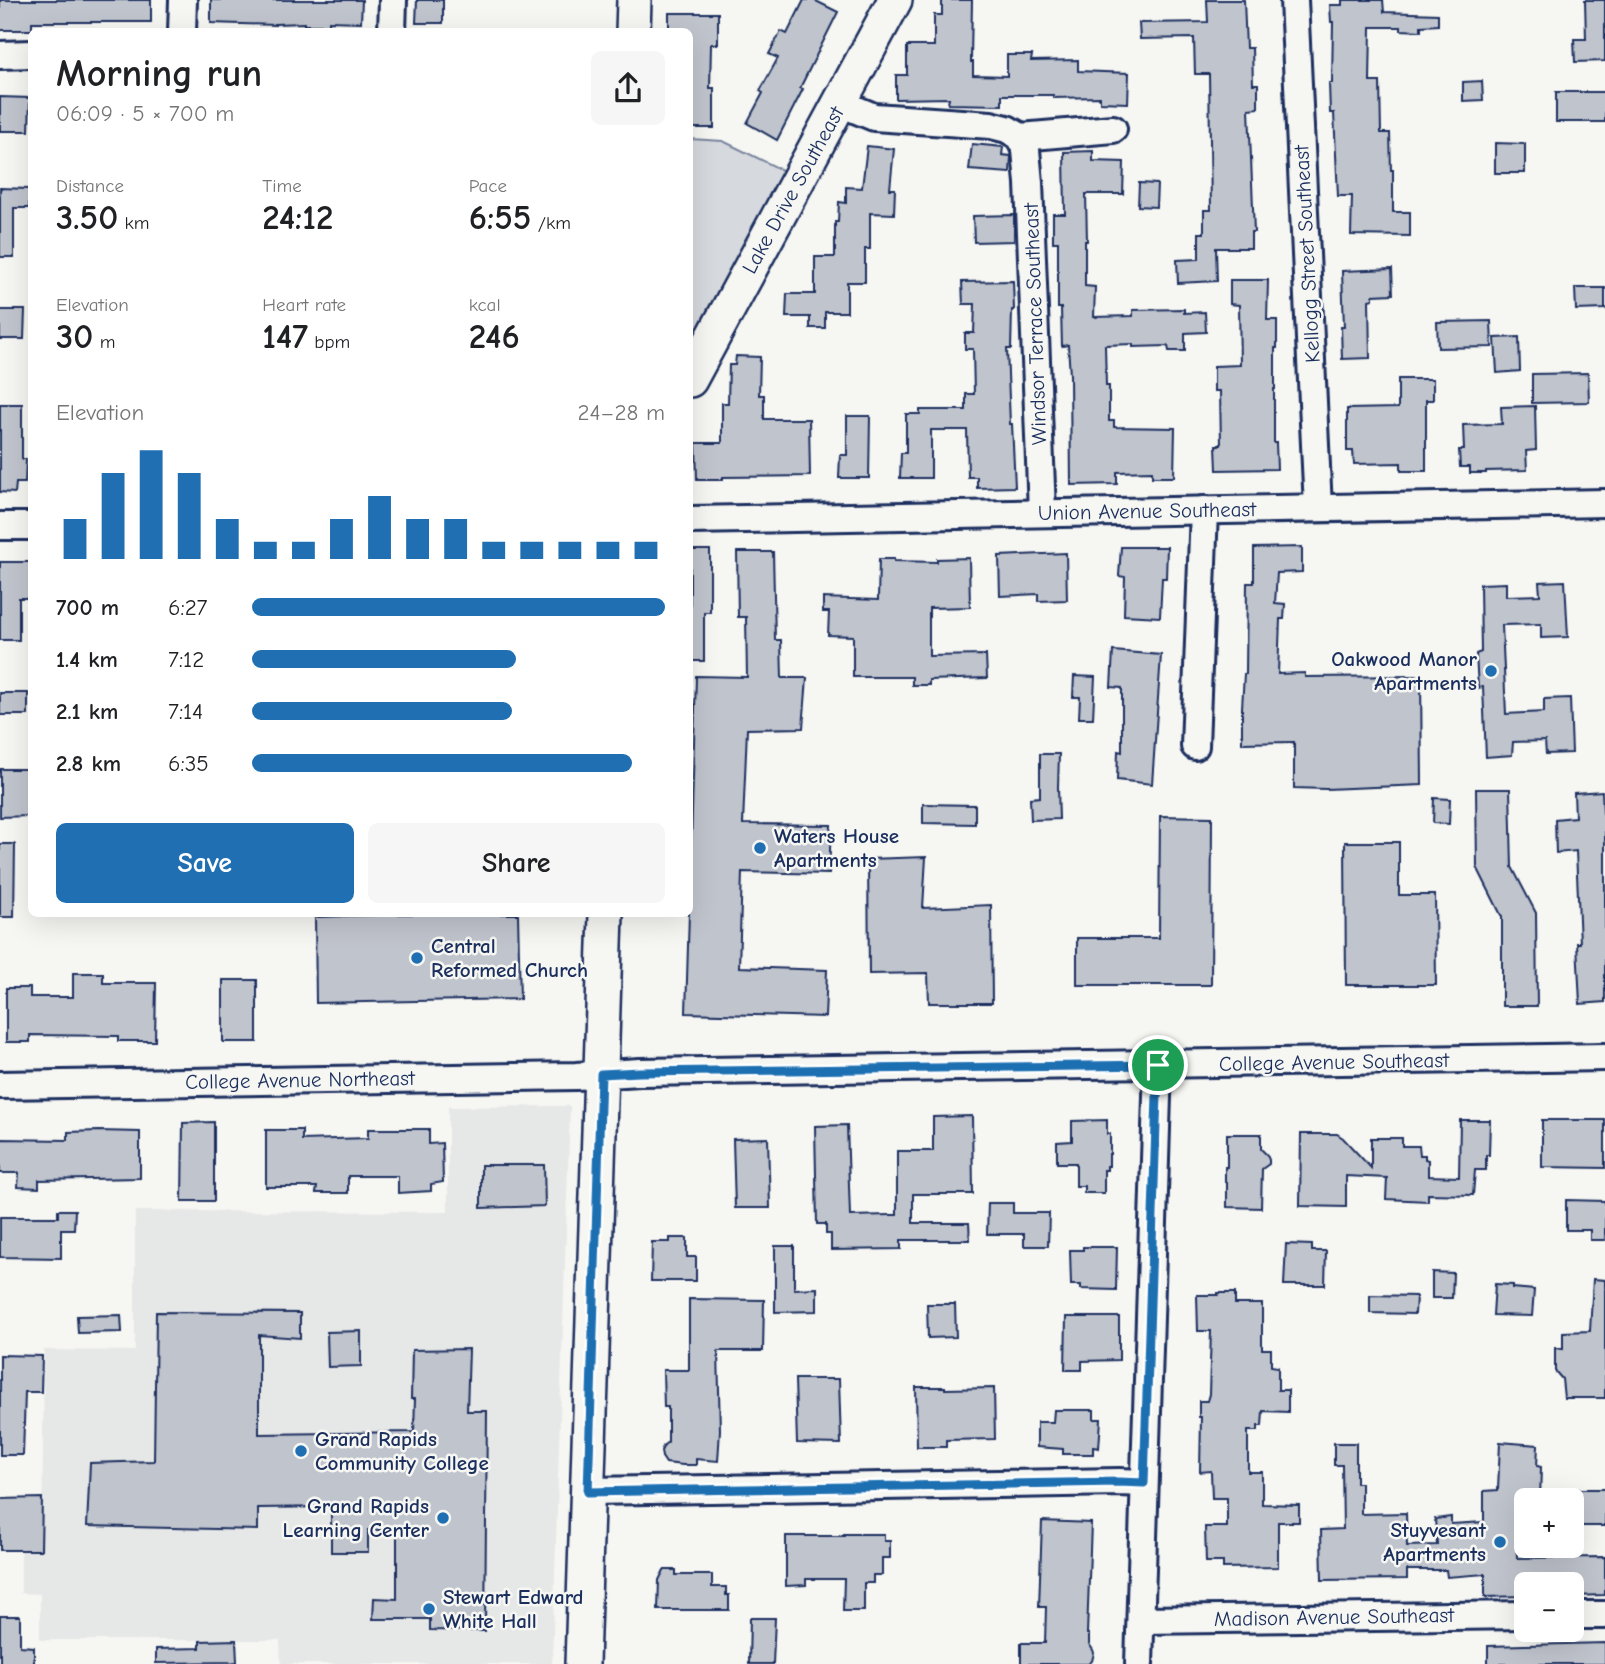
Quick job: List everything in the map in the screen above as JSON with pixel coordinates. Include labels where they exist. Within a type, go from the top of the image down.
[{"type":"main road","points":[[633,28],[634,0]]},
{"type":"main road","name":"Lake Drive Southeast","points":[[693,374],[895,0]]},
{"type":"main road","points":[[582,1664],[606,917]]},
{"type":"street","points":[[182,28],[183,0]]},
{"type":"street","points":[[392,28],[393,0]]},
{"type":"street","name":"Kellogg Street Southeast","points":[[1294,0],[1318,508]]},
{"type":"street","points":[[0,55],[28,54]]},
{"type":"street","points":[[840,103],[874,117],[991,125],[1021,137],[1114,129]]},
{"type":"street","name":"Windsor Terrace Southeast","points":[[1021,137],[1026,150],[1029,183],[1042,512]]},
{"type":"street","name":"Union Avenue Southeast","points":[[693,520],[1605,503]]},
{"type":"street","points":[[1195,746],[1204,510]]},
{"type":"street","points":[[0,526],[28,526]]},
{"type":"street","name":"College Avenue Southeast","points":[[601,1074],[1605,1057]]},
{"type":"street","points":[[1139,1664],[1158,1065]]},
{"type":"street","name":"College Avenue Northeast","points":[[0,1085],[601,1074]]},
{"type":"street","points":[[588,1492],[1144,1483]]},
{"type":"street","name":"Madison Avenue Southeast","points":[[1141,1620],[1514,1615]]},
{"type":"street","points":[[1584,1615],[1605,1615]]},
{"type":"shaded area","points":[[693,139],[723,141],[784,171],[693,341]]},
{"type":"shaded area","name":"Grand Rapids Community College","points":[[570,1106],[552,1664],[281,1664],[280,1640],[40,1640],[40,1594],[21,1593],[21,1551],[42,1551],[44,1350],[135,1351],[135,1211],[448,1212],[448,1107]]},
{"type":"building","points":[[0,0],[151,0],[151,22],[32,22],[32,28],[28,30],[0,30]]},
{"type":"building","points":[[211,0],[362,0],[361,22],[329,21],[329,25],[211,23]]},
{"type":"building","points":[[417,0],[443,0],[443,23],[416,23]]},
{"type":"building","points":[[804,0],[814,0],[838,12],[777,140],[747,123],[778,58],[769,54],[781,31],[787,34]]},
{"type":"building","points":[[942,0],[972,0],[973,75],[1007,76],[1007,55],[1032,55],[1031,61],[1078,60],[1078,71],[1129,73],[1128,103],[1100,102],[1100,97],[1053,98],[1053,95],[1002,95],[1002,105],[948,104],[949,98],[896,99],[896,75],[907,75],[907,46],[934,46],[934,15],[942,15]]},
{"type":"building","points":[[1207,0],[1244,0],[1246,48],[1252,48],[1253,84],[1258,84],[1258,108],[1249,109],[1254,232],[1251,232],[1251,248],[1216,248],[1217,281],[1178,283],[1177,260],[1199,259],[1199,233],[1204,233],[1204,210],[1211,210],[1209,74],[1195,74],[1194,38],[1140,39],[1139,23],[1208,22]]},
{"type":"building","points":[[1342,0],[1383,0],[1384,12],[1438,14],[1438,25],[1421,26],[1421,31],[1401,30],[1401,27],[1371,27],[1370,82],[1380,82],[1381,133],[1390,133],[1393,212],[1410,212],[1410,236],[1351,235],[1352,196],[1338,196],[1334,113],[1330,113],[1333,22],[1330,5],[1342,5]]},
{"type":"building","points":[[1585,0],[1605,0],[1605,61],[1575,62],[1574,39],[1586,39]]},
{"type":"building","points":[[669,13],[718,13],[718,44],[711,44],[710,88],[714,88],[714,128],[693,128],[693,28],[669,28]]},
{"type":"building","points":[[1482,81],[1483,100],[1463,101],[1463,82]]},
{"type":"building","points":[[1556,92],[1605,92],[1605,122],[1556,122]]},
{"type":"building","points":[[0,97],[28,98],[28,131],[0,131]]},
{"type":"building","points":[[1495,143],[1525,144],[1525,173],[1495,173]]},
{"type":"building","points":[[972,144],[1003,147],[1002,155],[1011,156],[1010,173],[969,170]]},
{"type":"building","points":[[867,146],[894,149],[890,189],[895,189],[894,214],[870,213],[870,249],[865,249],[865,282],[847,282],[847,312],[825,312],[825,328],[810,328],[810,317],[786,317],[787,294],[815,294],[815,257],[835,257],[835,222],[838,222],[839,202],[846,203],[846,187],[862,188]]},
{"type":"building","points":[[1093,151],[1093,161],[1124,162],[1123,194],[1086,194],[1085,286],[1095,287],[1094,317],[1133,316],[1133,310],[1184,309],[1184,313],[1205,312],[1206,332],[1185,333],[1185,351],[1169,351],[1168,346],[1105,345],[1109,421],[1114,421],[1114,427],[1175,428],[1174,477],[1152,477],[1152,471],[1117,472],[1117,484],[1071,485],[1070,375],[1068,345],[1062,346],[1061,308],[1058,308],[1058,242],[1053,242],[1053,214],[1065,214],[1064,152]]},
{"type":"building","points":[[1139,183],[1157,184],[1156,207],[1138,206]]},
{"type":"building","points":[[0,188],[28,189],[28,208],[14,208],[14,257],[0,257]]},
{"type":"building","points":[[1014,215],[1014,241],[974,242],[973,216]]},
{"type":"building","points":[[1392,269],[1393,294],[1373,295],[1373,299],[1369,300],[1370,358],[1342,359],[1342,271]]},
{"type":"building","points":[[1230,280],[1268,280],[1267,320],[1277,320],[1274,443],[1277,469],[1217,470],[1216,445],[1221,445],[1220,391],[1214,391],[1214,366],[1240,365],[1239,305],[1230,304]]},
{"type":"building","points":[[1013,281],[1011,349],[1007,349],[1015,487],[977,488],[977,477],[968,477],[967,430],[931,430],[931,478],[900,478],[901,453],[906,453],[906,414],[920,414],[920,410],[966,410],[966,394],[974,394],[973,349],[965,349],[965,333],[974,333],[975,304],[963,304],[962,282]]},
{"type":"building","points":[[1575,288],[1605,288],[1605,309],[1576,310]]},
{"type":"building","points":[[0,310],[25,310],[24,339],[0,339]]},
{"type":"building","points":[[1491,321],[1492,347],[1438,348],[1437,322]]},
{"type":"building","points":[[1519,337],[1520,371],[1497,373],[1495,338]]},
{"type":"building","points":[[736,356],[760,357],[759,395],[764,395],[764,419],[809,419],[810,476],[697,480],[696,443],[722,443],[722,403],[728,403],[729,365],[735,365]]},
{"type":"building","points":[[1588,373],[1589,402],[1532,403],[1532,374]]},
{"type":"building","points":[[1398,379],[1433,379],[1433,400],[1426,400],[1426,471],[1401,471],[1401,463],[1354,464],[1353,451],[1347,451],[1347,409],[1398,408]]},
{"type":"building","points":[[0,404],[22,404],[25,483],[16,483],[15,493],[0,492]]},
{"type":"building","points":[[1535,406],[1536,450],[1526,451],[1527,470],[1470,473],[1470,467],[1460,467],[1459,450],[1464,450],[1463,425],[1502,424],[1501,407]]},
{"type":"building","points":[[847,416],[870,416],[869,478],[839,478],[840,455],[847,455]]},
{"type":"building","points":[[1121,547],[1167,547],[1160,617],[1124,615],[1125,577],[1119,576]]},
{"type":"building","points":[[1302,547],[1302,572],[1277,573],[1275,603],[1285,604],[1284,619],[1280,619],[1278,674],[1305,673],[1305,677],[1421,676],[1422,785],[1294,788],[1294,742],[1242,743],[1247,583],[1254,583],[1254,548]]},
{"type":"building","points":[[693,550],[710,550],[710,612],[704,612],[704,661],[693,661]]},
{"type":"building","name":"Waters House Apartments","points":[[737,552],[773,552],[775,640],[781,640],[782,678],[807,678],[803,728],[747,729],[743,824],[831,825],[829,874],[742,872],[739,967],[827,970],[825,1017],[686,1013],[689,917],[693,917],[696,676],[747,677],[746,617],[738,617]]},
{"type":"building","points":[[1066,553],[1067,600],[1038,601],[1038,594],[1000,596],[999,556]]},
{"type":"building","points":[[969,558],[970,607],[929,608],[929,656],[986,655],[987,678],[929,680],[929,685],[912,685],[912,677],[853,677],[853,636],[828,635],[829,612],[823,612],[823,598],[878,600],[879,559],[937,562],[937,559]]},
{"type":"building","points":[[0,562],[28,562],[28,598],[19,598],[19,640],[0,640]]},
{"type":"building","name":"Oakwood Manor Apartments","points":[[1565,581],[1568,637],[1541,638],[1541,624],[1502,625],[1506,714],[1544,712],[1544,699],[1570,698],[1572,753],[1546,754],[1545,741],[1513,742],[1512,755],[1486,757],[1483,687],[1478,688],[1476,654],[1481,652],[1480,584],[1506,583],[1506,596],[1540,595],[1539,582]]},
{"type":"building","points":[[1113,651],[1161,655],[1152,784],[1117,780],[1118,751],[1122,752],[1122,688],[1111,687]]},
{"type":"building","points":[[1074,676],[1095,677],[1093,718],[1079,718],[1080,697],[1073,697]]},
{"type":"building","points":[[0,693],[28,693],[28,715],[0,715]]},
{"type":"building","points":[[1040,754],[1059,754],[1059,819],[1031,820],[1030,798],[1040,797]]},
{"type":"building","points":[[0,769],[28,769],[28,816],[0,817]]},
{"type":"building","points":[[1476,789],[1510,789],[1512,867],[1536,913],[1537,1006],[1502,1006],[1502,917],[1477,867]]},
{"type":"building","points":[[1602,791],[1605,813],[1605,1002],[1580,1004],[1576,851],[1556,853],[1555,819],[1575,817],[1574,793]]},
{"type":"building","points":[[1434,798],[1450,799],[1449,824],[1433,823]]},
{"type":"building","points":[[923,804],[975,805],[975,824],[923,823]]},
{"type":"building","points":[[1160,816],[1212,817],[1211,985],[1077,985],[1077,938],[1159,938]]},
{"type":"building","points":[[1345,842],[1399,842],[1399,895],[1435,895],[1436,985],[1346,985]]},
{"type":"building","points":[[0,844],[15,844],[14,917],[0,917]]},
{"type":"building","points":[[926,857],[923,908],[991,905],[992,1003],[929,1003],[928,973],[869,974],[868,859]]},
{"type":"building","name":"Central Reformed Church","points":[[315,917],[518,917],[520,999],[316,1003]]},
{"type":"building","points":[[73,973],[103,973],[103,983],[156,983],[155,1041],[118,1041],[118,1036],[30,1035],[30,1042],[6,1042],[6,988],[30,988],[30,997],[73,997]]},
{"type":"building","points":[[223,980],[257,980],[257,1042],[223,1042]]},
{"type":"building","points":[[972,1116],[973,1194],[913,1194],[913,1223],[969,1223],[970,1240],[901,1240],[901,1249],[831,1250],[831,1234],[826,1234],[826,1224],[817,1224],[815,1126],[847,1125],[850,1216],[897,1215],[897,1151],[933,1151],[933,1117]]},
{"type":"building","points":[[1107,1120],[1110,1154],[1109,1166],[1104,1170],[1104,1193],[1084,1193],[1084,1186],[1076,1186],[1076,1163],[1057,1163],[1057,1142],[1072,1141],[1072,1121]]},
{"type":"building","points":[[1460,1120],[1490,1120],[1486,1170],[1475,1170],[1473,1195],[1428,1194],[1428,1201],[1386,1199],[1387,1178],[1346,1176],[1346,1207],[1300,1206],[1301,1134],[1337,1134],[1371,1168],[1371,1138],[1402,1138],[1402,1146],[1419,1146],[1420,1155],[1425,1155],[1428,1160],[1428,1176],[1459,1177]]},
{"type":"building","points":[[1542,1120],[1605,1120],[1605,1168],[1542,1167]]},
{"type":"building","points":[[214,1122],[214,1201],[182,1201],[183,1123]]},
{"type":"building","points":[[368,1129],[429,1129],[429,1144],[442,1143],[443,1182],[431,1184],[431,1191],[398,1193],[398,1176],[348,1176],[348,1193],[316,1193],[317,1187],[266,1187],[266,1130],[302,1130],[302,1140],[368,1138]]},
{"type":"building","points":[[68,1132],[140,1132],[140,1178],[39,1180],[39,1188],[18,1187],[19,1173],[0,1173],[0,1139],[68,1140]]},
{"type":"building","points":[[1227,1134],[1261,1134],[1261,1149],[1267,1155],[1269,1164],[1262,1169],[1261,1208],[1227,1207]]},
{"type":"building","points":[[768,1138],[770,1208],[735,1208],[733,1139]]},
{"type":"building","points":[[481,1165],[544,1165],[545,1206],[481,1208]]},
{"type":"building","points":[[1566,1200],[1605,1201],[1605,1240],[1590,1240],[1590,1230],[1566,1230]]},
{"type":"building","points":[[988,1203],[1013,1203],[1013,1213],[1049,1213],[1048,1246],[1024,1246],[1024,1234],[987,1234]]},
{"type":"building","points":[[58,1210],[75,1210],[74,1229],[61,1229],[61,1258],[0,1257],[0,1217],[58,1217]]},
{"type":"building","points":[[670,1238],[687,1238],[687,1257],[696,1257],[696,1281],[651,1281],[652,1242],[670,1242]]},
{"type":"building","points":[[1286,1244],[1312,1245],[1312,1251],[1326,1251],[1325,1285],[1284,1285]]},
{"type":"building","points":[[775,1246],[794,1246],[794,1289],[817,1288],[817,1311],[775,1312]]},
{"type":"building","points":[[1083,1247],[1117,1247],[1116,1290],[1081,1289],[1081,1285],[1071,1285],[1070,1250],[1083,1250]]},
{"type":"building","points":[[1432,1272],[1453,1273],[1452,1298],[1432,1298]]},
{"type":"building","points":[[1593,1279],[1605,1280],[1605,1398],[1564,1398],[1562,1379],[1555,1371],[1555,1348],[1563,1349],[1563,1332],[1590,1331]]},
{"type":"building","points":[[1495,1284],[1534,1290],[1532,1316],[1493,1315]]},
{"type":"building","points":[[1235,1293],[1235,1304],[1262,1304],[1262,1349],[1271,1349],[1271,1366],[1278,1367],[1278,1390],[1288,1390],[1288,1412],[1263,1411],[1262,1426],[1258,1426],[1258,1431],[1248,1431],[1248,1472],[1262,1472],[1262,1504],[1299,1505],[1299,1522],[1278,1522],[1278,1567],[1223,1568],[1223,1562],[1206,1562],[1205,1527],[1227,1527],[1227,1498],[1212,1498],[1211,1471],[1200,1472],[1199,1401],[1207,1401],[1209,1394],[1211,1331],[1198,1331],[1197,1295]]},
{"type":"building","points":[[1370,1295],[1416,1296],[1415,1314],[1370,1313]]},
{"type":"building","points":[[689,1299],[764,1300],[763,1351],[718,1351],[718,1461],[696,1459],[696,1465],[666,1463],[661,1451],[668,1442],[668,1407],[664,1407],[663,1370],[689,1370]]},
{"type":"building","points":[[927,1304],[955,1304],[956,1337],[928,1338]]},
{"type":"building","points":[[156,1312],[300,1313],[300,1338],[259,1335],[259,1434],[414,1432],[415,1399],[411,1399],[412,1350],[469,1349],[467,1411],[487,1411],[485,1631],[430,1630],[430,1619],[373,1619],[374,1598],[397,1599],[397,1530],[368,1530],[368,1552],[331,1552],[331,1507],[258,1508],[258,1530],[87,1526],[90,1463],[154,1461]]},
{"type":"building","points":[[121,1315],[122,1332],[78,1333],[77,1316]]},
{"type":"building","points":[[1066,1317],[1119,1317],[1119,1360],[1082,1361],[1082,1370],[1065,1370]]},
{"type":"building","points":[[361,1331],[361,1366],[328,1367],[327,1332]]},
{"type":"building","points":[[0,1355],[42,1356],[41,1392],[25,1392],[23,1455],[0,1455]]},
{"type":"building","points":[[795,1379],[839,1379],[841,1444],[797,1443]]},
{"type":"building","points":[[916,1387],[994,1388],[995,1439],[946,1440],[946,1447],[917,1447]]},
{"type":"building","points":[[1054,1410],[1094,1410],[1094,1419],[1101,1419],[1099,1448],[1093,1447],[1093,1454],[1063,1454],[1063,1449],[1037,1447],[1037,1422],[1053,1422]]},
{"type":"building","points":[[1500,1442],[1538,1445],[1537,1466],[1541,1467],[1540,1488],[1514,1488],[1514,1558],[1605,1557],[1605,1595],[1584,1596],[1584,1572],[1514,1572],[1514,1596],[1485,1597],[1485,1574],[1447,1577],[1446,1570],[1407,1570],[1407,1579],[1322,1580],[1321,1530],[1343,1529],[1342,1465],[1334,1465],[1334,1443],[1356,1443],[1356,1483],[1361,1483],[1361,1514],[1406,1513],[1407,1546],[1437,1545],[1435,1519],[1451,1517],[1451,1524],[1484,1522],[1484,1491],[1498,1490]]},
{"type":"building","points":[[1584,1489],[1605,1489],[1605,1526],[1584,1526]]},
{"type":"building","points":[[42,1498],[41,1550],[0,1550],[0,1499]]},
{"type":"building","points":[[1042,1521],[1091,1523],[1087,1634],[1094,1653],[1088,1664],[1021,1664],[1021,1643],[1045,1643],[1046,1607],[1039,1607]]},
{"type":"building","points":[[884,1534],[884,1541],[890,1541],[890,1558],[882,1558],[882,1575],[873,1575],[873,1583],[864,1583],[864,1611],[843,1611],[844,1579],[806,1579],[806,1585],[786,1586],[786,1536]]},
{"type":"building","points":[[664,1570],[676,1570],[676,1575],[712,1575],[712,1587],[726,1587],[729,1610],[658,1610],[659,1580]]},
{"type":"building","points":[[0,1616],[20,1616],[20,1646],[34,1647],[34,1664],[0,1664]]},
{"type":"building","points":[[750,1618],[775,1618],[773,1664],[749,1664]]},
{"type":"building","points":[[236,1640],[237,1662],[156,1663],[156,1649],[200,1648],[200,1641]]},
{"type":"building","points":[[1605,1643],[1605,1664],[1488,1664],[1488,1646]]},
{"type":"place","name":"Oakwood Manor Apartments","points":[[1491,671]]},
{"type":"place","name":"Waters House Apartments","points":[[760,848]]},
{"type":"place","name":"Central Reformed Church","points":[[417,958]]},
{"type":"place","name":"Grand Rapids Community College","points":[[301,1451]]},
{"type":"place","name":"Grand Rapids Learning Center","points":[[443,1518]]},
{"type":"place","name":"Stuyvesant Apartments","points":[[1500,1542]]},
{"type":"place","name":"Stewart Edward White Hall","points":[[429,1609]]},
{"type":"route","points":[[1158,1065],[1144,1483],[588,1492],[601,1074],[1158,1065]]}]
